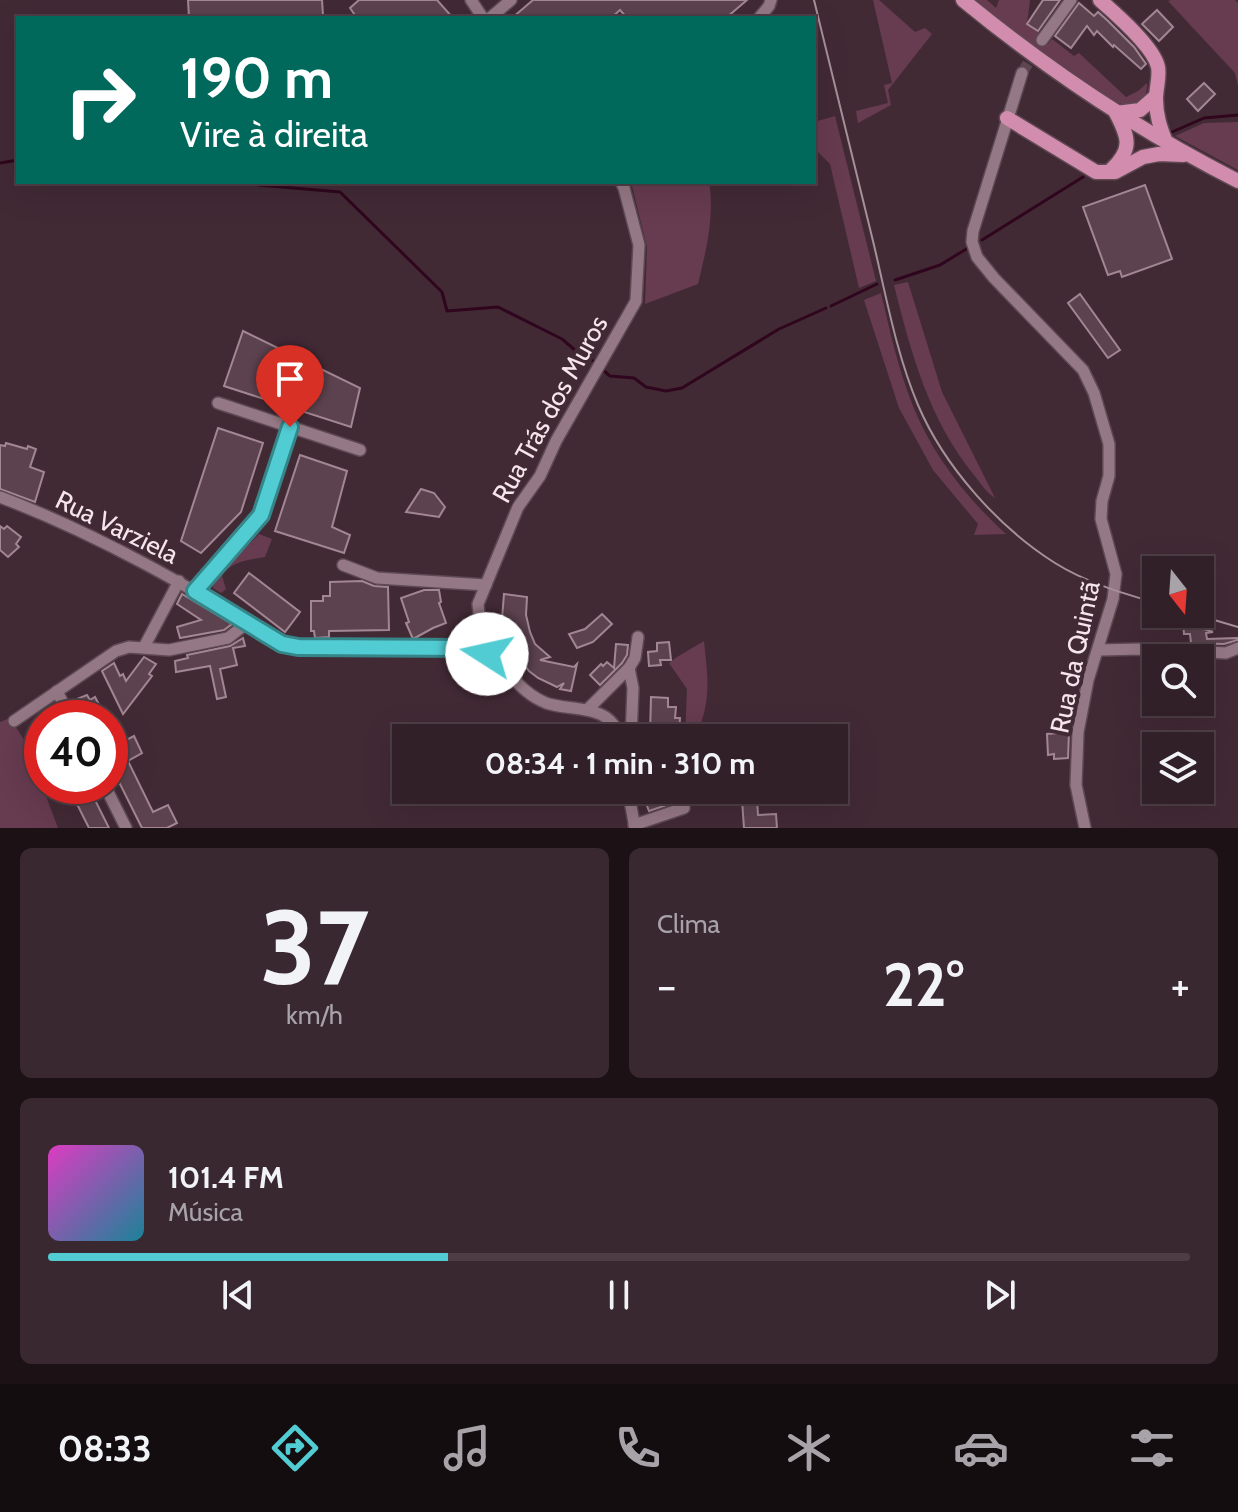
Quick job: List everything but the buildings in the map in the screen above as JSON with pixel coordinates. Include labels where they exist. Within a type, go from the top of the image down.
[{"type":"main road","points":[[963,0],[1116,113],[1238,181]]},
{"type":"main road","points":[[1100,0],[1155,57],[1158,67],[1157,117],[1166,142]]},
{"type":"main road","points":[[1116,113],[1140,110],[1156,96]]},
{"type":"main road","points":[[1107,173],[1128,145],[1116,113]]},
{"type":"main road","points":[[1007,118],[1096,172],[1120,170],[1143,157],[1159,154],[1187,155]]},
{"type":"street","points":[[492,16],[511,0]]},
{"type":"street","points":[[1042,40],[1071,0]]},
{"type":"street","name":"Rua da Quintã","points":[[1022,73],[972,242],[977,257],[994,278],[1083,370],[1094,393],[1109,444],[1109,476],[1101,519],[1116,574],[1113,599],[1088,680],[1078,732],[1076,785],[1085,828]]},
{"type":"street","name":"Rua Trás dos Muros","points":[[487,654],[478,604],[518,507],[540,476],[556,441],[636,301],[639,245],[622,184]]},
{"type":"street","points":[[218,403],[360,450]]},
{"type":"street","points":[[195,591],[261,515],[290,427]]},
{"type":"street","name":"Rua Varziela","points":[[0,497],[179,581],[282,644],[298,647],[471,648],[487,654]]},
{"type":"street","points":[[343,565],[377,578],[486,585]]},
{"type":"street","points":[[144,647],[179,581]]},
{"type":"street","points":[[14,721],[116,651],[129,647],[169,650],[228,638],[247,623]]},
{"type":"street","points":[[587,710],[629,668],[635,658],[638,637]]},
{"type":"street","points":[[1099,650],[1226,653],[1238,648]]},
{"type":"street","points":[[487,654],[520,688],[543,702],[600,713],[613,724]]},
{"type":"street","points":[[629,668],[633,688],[632,724]]},
{"type":"street","points":[[57,691],[61,700]]},
{"type":"street","points":[[114,804],[126,828]]},
{"type":"street","points":[[631,804],[635,827],[684,808]]},
{"type":"shaded area","points":[[873,0],[879,0],[915,32],[925,28],[932,34],[888,90],[891,105],[858,123],[856,111],[888,103],[884,85],[892,83]]},
{"type":"shaded area","points":[[976,0],[987,0],[996,8],[999,0],[1030,0],[1027,24],[1040,32],[1038,39],[1048,44],[1052,39],[1074,56],[1079,53],[1126,97],[1147,83],[1145,95],[1134,104],[1117,103],[1027,41]]},
{"type":"shaded area","points":[[1235,0],[1238,3],[1238,86],[1235,73],[1168,1]]},
{"type":"shaded area","points":[[835,116],[876,281],[859,288],[830,164],[816,150],[816,121]]},
{"type":"shaded area","points":[[1238,122],[1238,170],[1175,136],[1204,123]]},
{"type":"shaded area","points":[[631,184],[709,184],[709,233],[698,284],[645,304],[647,247]]},
{"type":"shaded area","points":[[908,282],[942,392],[995,498],[958,454],[933,409],[907,336],[894,285]]},
{"type":"shaded area","points":[[881,293],[903,378],[921,424],[952,475],[1006,534],[974,535],[978,524],[933,470],[899,408],[864,300]]},
{"type":"shaded area","points":[[259,534],[272,539],[265,557],[230,567],[222,576],[226,589],[221,593],[213,588],[213,581]]},
{"type":"shaded area","points":[[704,641],[707,679],[700,724],[686,724],[687,689],[669,663]]},
{"type":"shaded area","points":[[10,718],[24,740],[24,804],[49,804],[58,828],[0,828],[0,722]]},
{"type":"waterway","points":[[1172,132],[1204,118],[1238,115]]},
{"type":"waterway","points":[[0,163],[16,160]]},
{"type":"waterway","points":[[982,240],[1083,177]]},
{"type":"waterway","points":[[256,184],[340,192],[442,292],[447,311],[498,307],[562,339],[583,357],[594,361]]},
{"type":"waterway","points":[[895,280],[940,265],[968,248]]},
{"type":"waterway","points":[[831,306],[877,284]]},
{"type":"waterway","points":[[603,370],[610,376],[634,378],[646,387],[666,391],[682,388],[779,329],[826,308]]},
{"type":"tunnel","points":[[1022,73],[1042,40]]},
{"type":"tram line","points":[[814,0],[898,344],[910,385],[929,428],[958,472],[1013,532],[1055,563],[1079,576],[1142,599]]},
{"type":"tram line","points":[[1214,620],[1238,627]]},
{"type":"route","points":[[290,427],[261,515],[195,591],[282,644],[298,647],[471,648],[487,654]]}]
